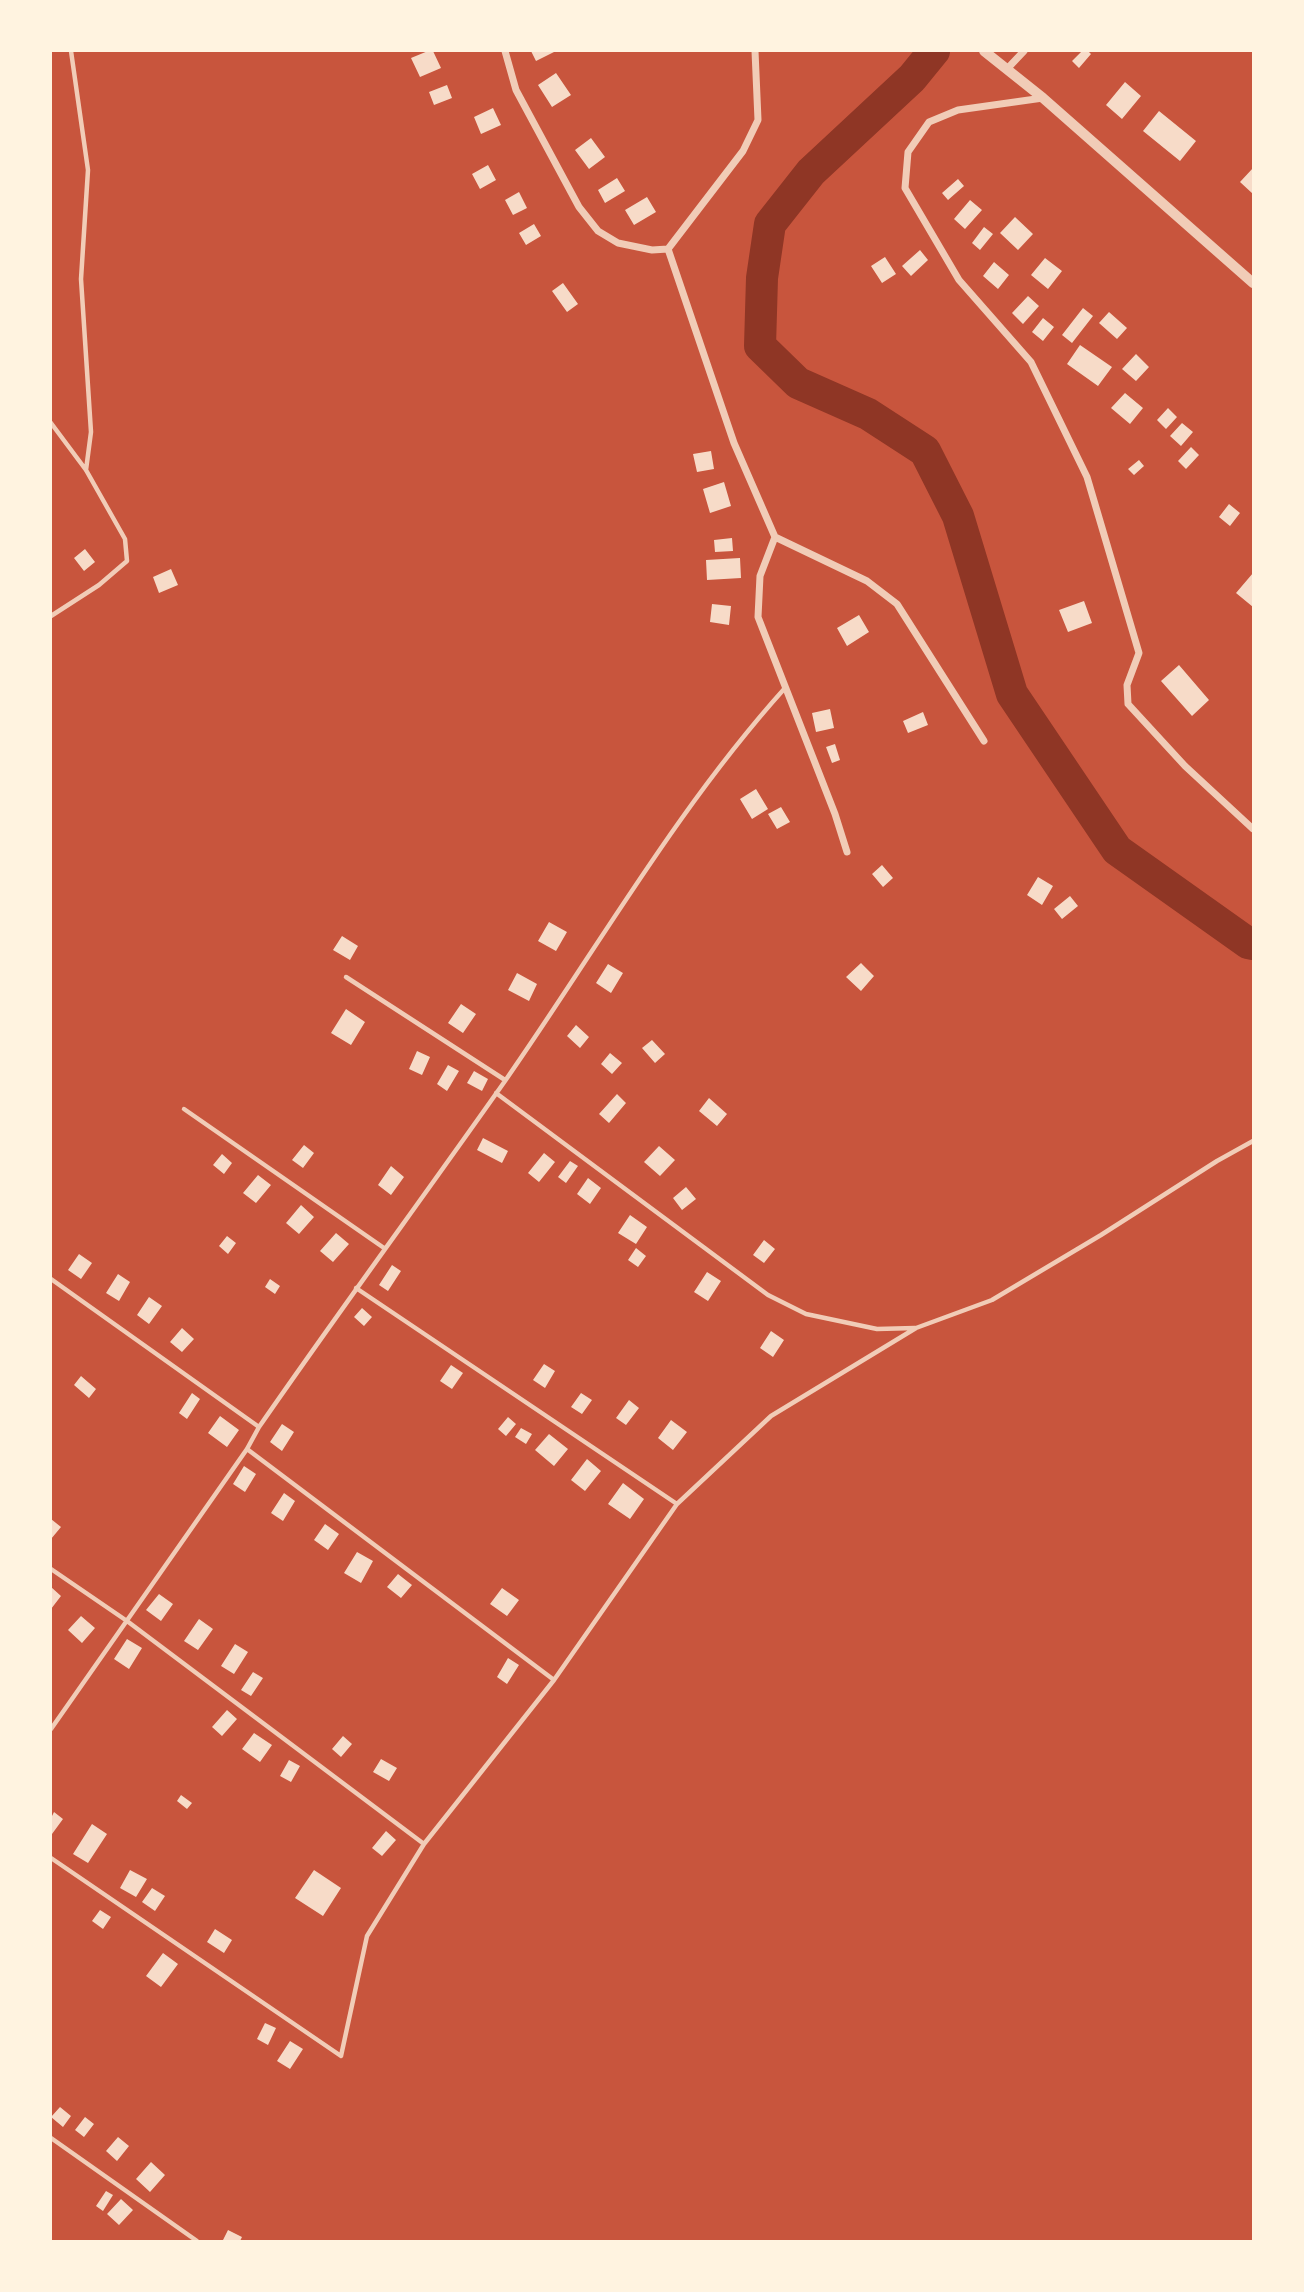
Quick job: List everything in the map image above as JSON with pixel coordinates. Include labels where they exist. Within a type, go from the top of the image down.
[{"type":"street","points":[[505,51],[516,90],[579,207],[598,231],[618,243],[652,250],[668,250]]},
{"type":"street","points":[[668,250],[743,151],[758,120],[755,51]]},
{"type":"street","points":[[1007,69],[1024,51]]},
{"type":"street","points":[[987,53],[1043,98],[1253,283]]},
{"type":"street","points":[[1043,98],[958,110],[929,122],[908,152],[905,188],[959,280],[1031,362],[1087,477],[1139,653],[1127,685],[1128,704],[1185,766],[1253,829]]},
{"type":"street","points":[[668,250],[734,443],[775,537],[867,581],[897,604],[984,741]]},
{"type":"street","points":[[775,537],[760,576],[758,617],[835,814],[847,852]]},
{"type":"lane","points":[[71,51],[88,170],[80,279],[91,432],[86,470]]},
{"type":"lane","points":[[51,422],[86,470],[125,539],[127,561],[99,585],[51,616]]},
{"type":"lane","points":[[51,1729],[356,1288],[505,1080],[615,914],[748,729],[785,688]]},
{"type":"lane","points":[[346,977],[505,1080]]},
{"type":"lane","points":[[496,1093],[768,1295],[806,1314],[877,1329],[916,1328]]},
{"type":"lane","points":[[184,1109],[384,1248]]},
{"type":"lane","points":[[51,1858],[341,2056],[367,1936],[424,1844],[554,1680],[677,1504],[771,1416],[916,1328],[992,1300],[1253,1141]]},
{"type":"lane","points":[[51,1279],[259,1427]]},
{"type":"lane","points":[[356,1288],[677,1504]]},
{"type":"lane","points":[[247,1449],[554,1680]]},
{"type":"lane","points":[[51,1569],[127,1621],[424,1844]]},
{"type":"lane","points":[[51,2138],[197,2241]]},
{"type":"building","points":[[433,51],[441,68],[420,77],[411,58]]},
{"type":"building","points":[[531,51],[556,51],[536,61]]},
{"type":"building","points":[[1082,51],[1091,54],[1079,68],[1072,61]]},
{"type":"building","points":[[556,73],[571,95],[552,107],[538,85]]},
{"type":"building","points":[[1125,82],[1141,96],[1122,119],[1106,105]]},
{"type":"building","points":[[447,85],[452,98],[434,105],[429,92]]},
{"type":"building","points":[[493,108],[501,125],[481,134],[474,117]]},
{"type":"building","points":[[1159,111],[1196,141],[1180,161],[1143,131]]},
{"type":"building","points":[[591,138],[605,157],[589,169],[575,150]]},
{"type":"building","points":[[488,165],[496,180],[480,189],[472,174]]},
{"type":"building","points":[[1253,168],[1253,194],[1240,182]]},
{"type":"building","points":[[617,178],[625,191],[605,203],[598,190]]},
{"type":"building","points":[[958,179],[964,186],[948,200],[942,193]]},
{"type":"building","points":[[519,192],[527,208],[513,215],[505,200]]},
{"type":"building","points":[[647,197],[656,212],[634,225],[625,210]]},
{"type":"building","points":[[970,200],[982,210],[965,229],[954,219]]},
{"type":"building","points":[[1015,217],[1033,234],[1018,250],[1000,233]]},
{"type":"building","points":[[534,224],[541,236],[526,245],[519,233]]},
{"type":"building","points":[[984,227],[993,234],[980,250],[972,243]]},
{"type":"building","points":[[920,250],[928,260],[911,276],[902,266]]},
{"type":"building","points":[[885,257],[896,274],[882,283],[871,266]]},
{"type":"building","points":[[1045,258],[1062,271],[1048,289],[1031,275]]},
{"type":"building","points":[[994,262],[1009,275],[998,289],[983,276]]},
{"type":"building","points":[[563,283],[578,304],[567,312],[552,291]]},
{"type":"building","points":[[1028,296],[1039,306],[1023,324],[1012,313]]},
{"type":"building","points":[[1083,308],[1093,316],[1072,343],[1062,335]]},
{"type":"building","points":[[1109,312],[1127,328],[1117,339],[1099,323]]},
{"type":"building","points":[[1043,318],[1054,327],[1043,341],[1032,332]]},
{"type":"building","points":[[1080,345],[1112,367],[1098,386],[1067,364]]},
{"type":"building","points":[[1136,354],[1149,367],[1136,381],[1122,369]]},
{"type":"building","points":[[1125,393],[1143,408],[1130,424],[1111,408]]},
{"type":"building","points":[[1168,408],[1177,417],[1166,429],[1157,420]]},
{"type":"building","points":[[1182,423],[1193,432],[1181,446],[1170,436]]},
{"type":"building","points":[[1191,447],[1199,455],[1186,469],[1178,461]]},
{"type":"building","points":[[711,451],[714,469],[697,472],[693,454]]},
{"type":"building","points":[[1139,460],[1144,466],[1134,475],[1128,469]]},
{"type":"building","points":[[724,482],[731,506],[710,513],[703,489]]},
{"type":"building","points":[[1229,504],[1240,513],[1230,526],[1219,517]]},
{"type":"building","points":[[732,538],[733,551],[715,552],[714,540]]},
{"type":"building","points":[[85,549],[95,562],[84,571],[74,558]]},
{"type":"building","points":[[740,558],[741,578],[707,580],[706,560]]},
{"type":"building","points":[[171,569],[178,585],[159,593],[153,577]]},
{"type":"building","points":[[1253,573],[1253,607],[1236,593]]},
{"type":"building","points":[[1084,601],[1092,623],[1068,632],[1059,610]]},
{"type":"building","points":[[712,604],[731,606],[729,625],[710,622]]},
{"type":"building","points":[[859,615],[869,632],[847,646],[837,628]]},
{"type":"building","points":[[1179,665],[1209,700],[1192,716],[1161,681]]},
{"type":"building","points":[[830,709],[834,728],[816,732],[812,713]]},
{"type":"building","points":[[923,712],[928,725],[908,733],[903,721]]},
{"type":"building","points":[[835,744],[840,760],[832,763],[826,747]]},
{"type":"building","points":[[756,789],[768,809],[752,819],[740,799]]},
{"type":"building","points":[[781,807],[790,822],[777,829],[768,814]]},
{"type":"building","points":[[882,865],[893,878],[883,887],[872,874]]},
{"type":"building","points":[[1038,877],[1053,886],[1042,905],[1027,895]]},
{"type":"building","points":[[1070,896],[1078,906],[1062,919],[1054,909]]},
{"type":"building","points":[[549,922],[567,932],[556,951],[538,941]]},
{"type":"building","points":[[342,936],[358,946],[350,960],[333,950]]},
{"type":"building","points":[[861,963],[874,976],[861,991],[846,977]]},
{"type":"building","points":[[608,964],[623,973],[611,993],[596,983]]},
{"type":"building","points":[[517,973],[537,984],[529,1001],[508,990]]},
{"type":"building","points":[[461,1004],[476,1014],[463,1033],[448,1023]]},
{"type":"building","points":[[346,1009],[365,1022],[351,1045],[331,1033]]},
{"type":"building","points":[[576,1025],[589,1037],[580,1048],[567,1036]]},
{"type":"building","points":[[652,1040],[665,1054],[655,1063],[642,1048]]},
{"type":"building","points":[[417,1051],[430,1057],[422,1075],[409,1069]]},
{"type":"building","points":[[610,1053],[622,1063],[612,1074],[601,1064]]},
{"type":"building","points":[[448,1065],[459,1071],[447,1091],[437,1084]]},
{"type":"building","points":[[474,1071],[488,1079],[482,1091],[467,1083]]},
{"type":"building","points":[[617,1094],[626,1103],[609,1123],[599,1114]]},
{"type":"building","points":[[709,1098],[727,1114],[717,1126],[699,1111]]},
{"type":"building","points":[[483,1138],[508,1151],[502,1163],[477,1150]]},
{"type":"building","points":[[304,1145],[314,1153],[303,1168],[292,1160]]},
{"type":"building","points":[[659,1146],[675,1160],[660,1176],[644,1162]]},
{"type":"building","points":[[544,1153],[555,1162],[539,1182],[528,1173]]},
{"type":"building","points":[[222,1154],[232,1163],[224,1174],[213,1165]]},
{"type":"building","points":[[570,1161],[578,1166],[566,1183],[558,1177]]},
{"type":"building","points":[[391,1166],[404,1177],[391,1195],[378,1185]]},
{"type":"building","points":[[258,1175],[271,1185],[256,1203],[243,1193]]},
{"type":"building","points":[[588,1178],[601,1188],[590,1204],[577,1194]]},
{"type":"building","points":[[686,1187],[696,1199],[682,1210],[673,1198]]},
{"type":"building","points":[[301,1205],[314,1217],[299,1234],[286,1223]]},
{"type":"building","points":[[630,1215],[647,1227],[636,1244],[618,1233]]},
{"type":"building","points":[[336,1233],[349,1244],[333,1262],[320,1251]]},
{"type":"building","points":[[227,1236],[236,1243],[228,1254],[219,1246]]},
{"type":"building","points":[[764,1240],[775,1249],[764,1263],[753,1255]]},
{"type":"building","points":[[636,1248],[646,1256],[638,1267],[628,1260]]},
{"type":"building","points":[[79,1254],[92,1263],[81,1279],[68,1270]]},
{"type":"building","points":[[392,1265],[401,1271],[388,1291],[379,1285]]},
{"type":"building","points":[[707,1272],[721,1281],[708,1301],[694,1292]]},
{"type":"building","points":[[118,1274],[130,1282],[119,1301],[106,1293]]},
{"type":"building","points":[[270,1279],[280,1286],[275,1294],[265,1287]]},
{"type":"building","points":[[149,1297],[162,1306],[149,1324],[137,1315]]},
{"type":"building","points":[[362,1308],[372,1317],[364,1326],[354,1317]]},
{"type":"building","points":[[182,1328],[194,1339],[182,1352],[170,1342]]},
{"type":"building","points":[[771,1331],[784,1340],[773,1357],[760,1348]]},
{"type":"building","points":[[544,1364],[555,1371],[545,1388],[533,1380]]},
{"type":"building","points":[[451,1365],[463,1373],[452,1389],[440,1381]]},
{"type":"building","points":[[81,1376],[96,1389],[89,1398],[74,1385]]},
{"type":"building","points":[[192,1393],[200,1399],[187,1419],[179,1413]]},
{"type":"building","points":[[581,1393],[592,1400],[582,1414],[571,1407]]},
{"type":"building","points":[[629,1400],[639,1408],[626,1425],[616,1418]]},
{"type":"building","points":[[220,1416],[239,1430],[227,1447],[208,1433]]},
{"type":"building","points":[[508,1417],[516,1424],[506,1436],[498,1429]]},
{"type":"building","points":[[671,1420],[687,1432],[673,1450],[658,1438]]},
{"type":"building","points":[[282,1424],[294,1432],[282,1451],[270,1442]]},
{"type":"building","points":[[521,1428],[532,1434],[526,1444],[515,1437]]},
{"type":"building","points":[[549,1434],[568,1449],[554,1466],[535,1450]]},
{"type":"building","points":[[587,1459],[601,1471],[585,1491],[571,1480]]},
{"type":"building","points":[[244,1466],[256,1474],[245,1492],[233,1484]]},
{"type":"building","points":[[623,1483],[644,1499],[630,1519],[608,1504]]},
{"type":"building","points":[[284,1493],[295,1501],[283,1521],[271,1513]]},
{"type":"building","points":[[51,1519],[61,1527],[51,1539]]},
{"type":"building","points":[[325,1524],[339,1534],[328,1550],[314,1540]]},
{"type":"building","points":[[357,1552],[373,1561],[361,1583],[344,1573]]},
{"type":"building","points":[[398,1574],[412,1585],[401,1598],[387,1587]]},
{"type":"building","points":[[51,1587],[61,1596],[51,1609]]},
{"type":"building","points":[[502,1588],[519,1600],[507,1616],[490,1604]]},
{"type":"building","points":[[159,1594],[173,1604],[161,1621],[146,1610]]},
{"type":"building","points":[[81,1616],[95,1628],[82,1643],[68,1630]]},
{"type":"building","points":[[199,1619],[213,1629],[198,1650],[184,1641]]},
{"type":"building","points":[[127,1639],[142,1648],[129,1669],[114,1659]]},
{"type":"building","points":[[235,1644],[248,1652],[234,1674],[221,1666]]},
{"type":"building","points":[[508,1658],[519,1665],[507,1684],[497,1677]]},
{"type":"building","points":[[253,1672],[263,1678],[251,1696],[241,1690]]},
{"type":"building","points":[[227,1710],[237,1719],[222,1736],[212,1727]]},
{"type":"building","points":[[254,1733],[272,1745],[260,1762],[242,1749]]},
{"type":"building","points":[[343,1736],[352,1744],[341,1757],[332,1749]]},
{"type":"building","points":[[381,1759],[397,1768],[389,1781],[373,1772]]},
{"type":"building","points":[[289,1760],[300,1766],[291,1782],[280,1776]]},
{"type":"building","points":[[181,1795],[192,1803],[187,1809],[177,1801]]},
{"type":"building","points":[[54,1812],[63,1819],[52,1834],[51,1818]]},
{"type":"building","points":[[92,1824],[107,1834],[88,1863],[73,1854]]},
{"type":"building","points":[[386,1831],[396,1840],[382,1856],[372,1848]]},
{"type":"building","points":[[130,1870],[147,1879],[136,1897],[120,1888]]},
{"type":"building","points":[[314,1870],[341,1888],[323,1916],[295,1898]]},
{"type":"building","points":[[152,1888],[165,1896],[155,1911],[142,1902]]},
{"type":"building","points":[[100,1910],[111,1917],[103,1929],[92,1921]]},
{"type":"building","points":[[215,1929],[232,1940],[224,1953],[207,1942]]},
{"type":"building","points":[[163,1953],[178,1964],[161,1987],[146,1976]]},
{"type":"building","points":[[265,2023],[276,2028],[268,2045],[257,2039]]},
{"type":"building","points":[[290,2041],[303,2049],[290,2069],[277,2061]]},
{"type":"building","points":[[60,2107],[71,2116],[63,2127],[51,2117]]},
{"type":"building","points":[[85,2117],[94,2124],[84,2137],[75,2130]]},
{"type":"building","points":[[118,2137],[129,2146],[117,2161],[106,2151]]},
{"type":"building","points":[[151,2162],[165,2175],[150,2192],[136,2179]]},
{"type":"building","points":[[106,2191],[113,2195],[103,2211],[96,2206]]},
{"type":"building","points":[[121,2199],[133,2210],[119,2225],[107,2214]]},
{"type":"building","points":[[228,2230],[242,2237],[240,2241],[223,2240]]},
{"type":"waterway","points":[[934,51],[912,78],[811,172],[770,224],[762,278],[760,346],[798,383],[868,414],[925,451],[958,516],[1012,694],[1117,850],[1253,944]]}]
